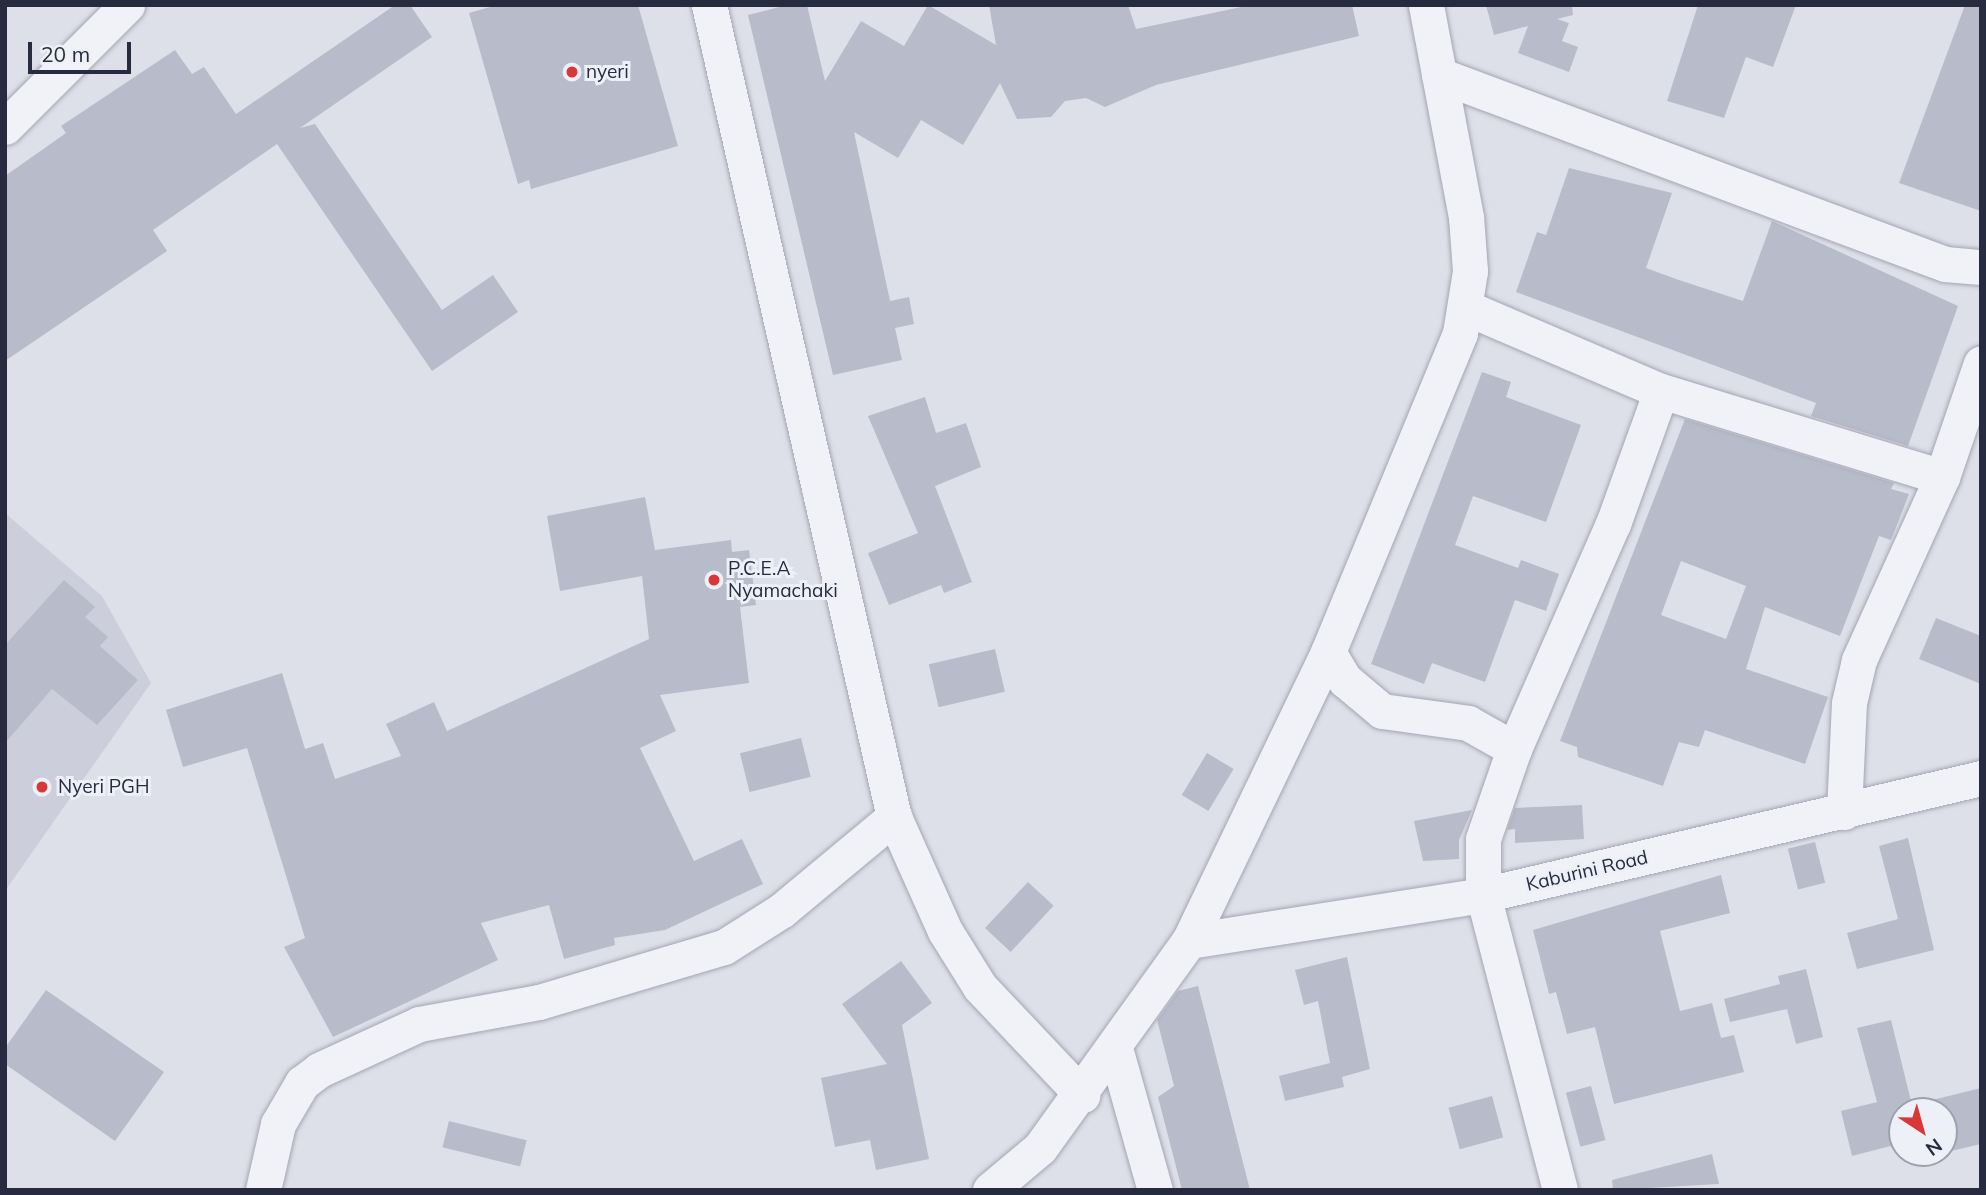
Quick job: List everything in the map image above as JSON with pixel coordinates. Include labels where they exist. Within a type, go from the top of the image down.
[{"type":"street","points":[[5,127],[127,5]]},
{"type":"street","points":[[709,5],[894,817],[930,901],[981,988],[1082,1095]]},
{"type":"street","points":[[990,1190],[1040,1148],[1082,1095],[1189,941],[1328,652],[1467,308],[1466,217],[1426,5]]},
{"type":"street","points":[[1439,75],[1933,260],[1981,267]]},
{"type":"street","points":[[1467,308],[1661,391],[1942,477]]},
{"type":"street","points":[[1844,812],[1849,703],[1859,660],[1942,477],[1981,363]]},
{"type":"street","points":[[1560,1190],[1483,895],[1483,839],[1514,748],[1613,524],[1661,391]]},
{"type":"street","points":[[1328,652],[1345,680],[1382,711],[1468,723],[1514,748]]},
{"type":"street","name":"Kaburini Road","points":[[1189,941],[1483,895],[1844,812],[1979,784]]},
{"type":"street","points":[[263,1190],[278,1124],[302,1083],[319,1070],[419,1024],[539,1002],[724,947],[782,910],[894,817]]},
{"type":"street","points":[[1115,1048],[1155,1190]]},
{"type":"shaded area","name":"Nyeri PGH","points":[[5,513],[102,596],[151,683],[5,891]]},
{"type":"building","points":[[395,5],[410,5],[432,37],[300,128],[315,124],[442,310],[493,275],[518,312],[432,371],[277,144],[153,230],[167,251],[5,361],[5,176],[66,133],[61,126],[175,50],[192,74],[204,67],[236,114]]},
{"type":"building","name":"nyeri","points":[[497,5],[638,5],[678,146],[531,189],[529,180],[518,184],[469,13]]},
{"type":"building","points":[[787,5],[807,5],[825,81],[861,21],[904,46],[928,5],[996,45],[989,5],[1128,5],[1136,29],[1251,5],[1352,5],[1359,36],[1156,85],[1105,107],[1086,98],[1065,101],[1051,117],[1017,119],[1000,83],[963,145],[921,120],[898,158],[854,132],[890,301],[909,297],[914,324],[895,328],[902,360],[833,375],[748,15]]},
{"type":"building","points":[[1486,5],[1572,5],[1573,15],[1557,19],[1569,23],[1562,41],[1578,47],[1569,72],[1518,53],[1528,26],[1494,35]]},
{"type":"building","points":[[1698,5],[1796,5],[1773,67],[1746,57],[1724,118],[1667,101]]},
{"type":"building","points":[[1965,5],[1981,5],[1981,211],[1899,183]]},
{"type":"building","points":[[1569,168],[1672,193],[1646,268],[1676,279],[1743,301],[1772,221],[1958,306],[1908,446],[1811,416],[1816,403],[1516,292],[1537,232],[1546,235]]},
{"type":"building","points":[[1482,372],[1511,382],[1506,397],[1581,425],[1546,522],[1473,496],[1455,545],[1518,568],[1521,560],[1559,574],[1546,611],[1515,600],[1485,682],[1432,663],[1424,684],[1371,664]]},
{"type":"building","points":[[925,397],[936,433],[966,423],[981,467],[935,486],[972,582],[944,593],[941,585],[889,605],[868,553],[918,533],[868,416]]},
{"type":"building","points":[[1685,419],[1894,483],[1891,489],[1909,494],[1891,540],[1879,536],[1840,636],[1765,607],[1746,669],[1828,697],[1805,764],[1705,730],[1699,747],[1679,742],[1663,786],[1578,757],[1577,747],[1560,741]],"holes":[[[1681,561],[1746,586],[1726,639],[1661,615]]]},
{"type":"building","points":[[645,497],[655,550],[731,540],[732,552],[749,550],[756,605],[740,607],[749,683],[660,695],[676,731],[640,748],[694,861],[742,839],[763,884],[665,930],[614,938],[615,945],[564,959],[549,905],[481,923],[498,960],[333,1037],[284,947],[305,938],[247,748],[183,767],[166,710],[282,673],[305,749],[323,743],[335,779],[401,756],[386,724],[434,702],[447,731],[649,639],[642,576],[560,591],[547,516]]},
{"type":"building","points":[[64,580],[95,607],[85,617],[108,637],[100,646],[138,680],[97,725],[52,689],[5,743],[5,645]]},
{"type":"building","points":[[1936,618],[1981,636],[1981,684],[1919,659]]},
{"type":"building","points":[[995,649],[1005,692],[939,707],[929,664]]},
{"type":"building","points":[[801,738],[811,777],[750,792],[740,753]]},
{"type":"building","points":[[1207,753],[1234,769],[1208,811],[1182,795]]},
{"type":"building","points":[[1582,805],[1584,839],[1515,843],[1515,829],[1507,830],[1515,808]]},
{"type":"building","points":[[1472,810],[1459,840],[1459,859],[1423,861],[1414,821]]},
{"type":"building","points":[[1908,838],[1934,950],[1857,969],[1847,933],[1898,919],[1879,846]]},
{"type":"building","points":[[1815,842],[1825,883],[1798,890],[1788,849]]},
{"type":"building","points":[[1721,875],[1730,913],[1660,931],[1680,1011],[1712,1003],[1721,1038],[1734,1035],[1744,1072],[1614,1104],[1595,1027],[1567,1034],[1556,992],[1549,994],[1533,930]]},
{"type":"building","points":[[1028,882],[1054,906],[1011,952],[985,928]]},
{"type":"building","points":[[1347,957],[1370,1069],[1342,1077],[1344,1087],[1285,1101],[1279,1076],[1330,1063],[1318,1001],[1304,1005],[1295,970]]},
{"type":"building","points":[[901,961],[932,1003],[902,1025],[929,1159],[876,1170],[870,1140],[835,1147],[821,1078],[887,1064],[842,1004]]},
{"type":"building","points":[[1806,969],[1823,1037],[1796,1044],[1787,1009],[1730,1022],[1724,999],[1780,984],[1778,976]]},
{"type":"building","points":[[1198,986],[1250,1190],[1182,1190],[1158,1097],[1174,1086],[1157,1020],[1178,991]]},
{"type":"building","points":[[46,990],[164,1072],[115,1141],[5,1064],[5,1048]]},
{"type":"building","points":[[1891,1020],[1910,1097],[1888,1097],[1888,1147],[1852,1156],[1841,1111],[1877,1102],[1857,1028]]},
{"type":"building","points":[[1591,1086],[1605,1140],[1580,1147],[1566,1093]]},
{"type":"building","points":[[1981,1088],[1981,1144],[1958,1149],[1958,1097],[1944,1097]]},
{"type":"building","points":[[1492,1096],[1503,1138],[1460,1149],[1449,1108]]},
{"type":"building","points":[[449,1121],[527,1140],[520,1167],[442,1147]]},
{"type":"building","points":[[1712,1154],[1719,1184],[1613,1190],[1612,1180]]},
{"type":"place","name":"nyeri","points":[[572,72]]},
{"type":"place","name":"P.C.E.A Nyamachaki","points":[[714,580]]},
{"type":"place","name":"Nyeri PGH","points":[[42,787]]}]
